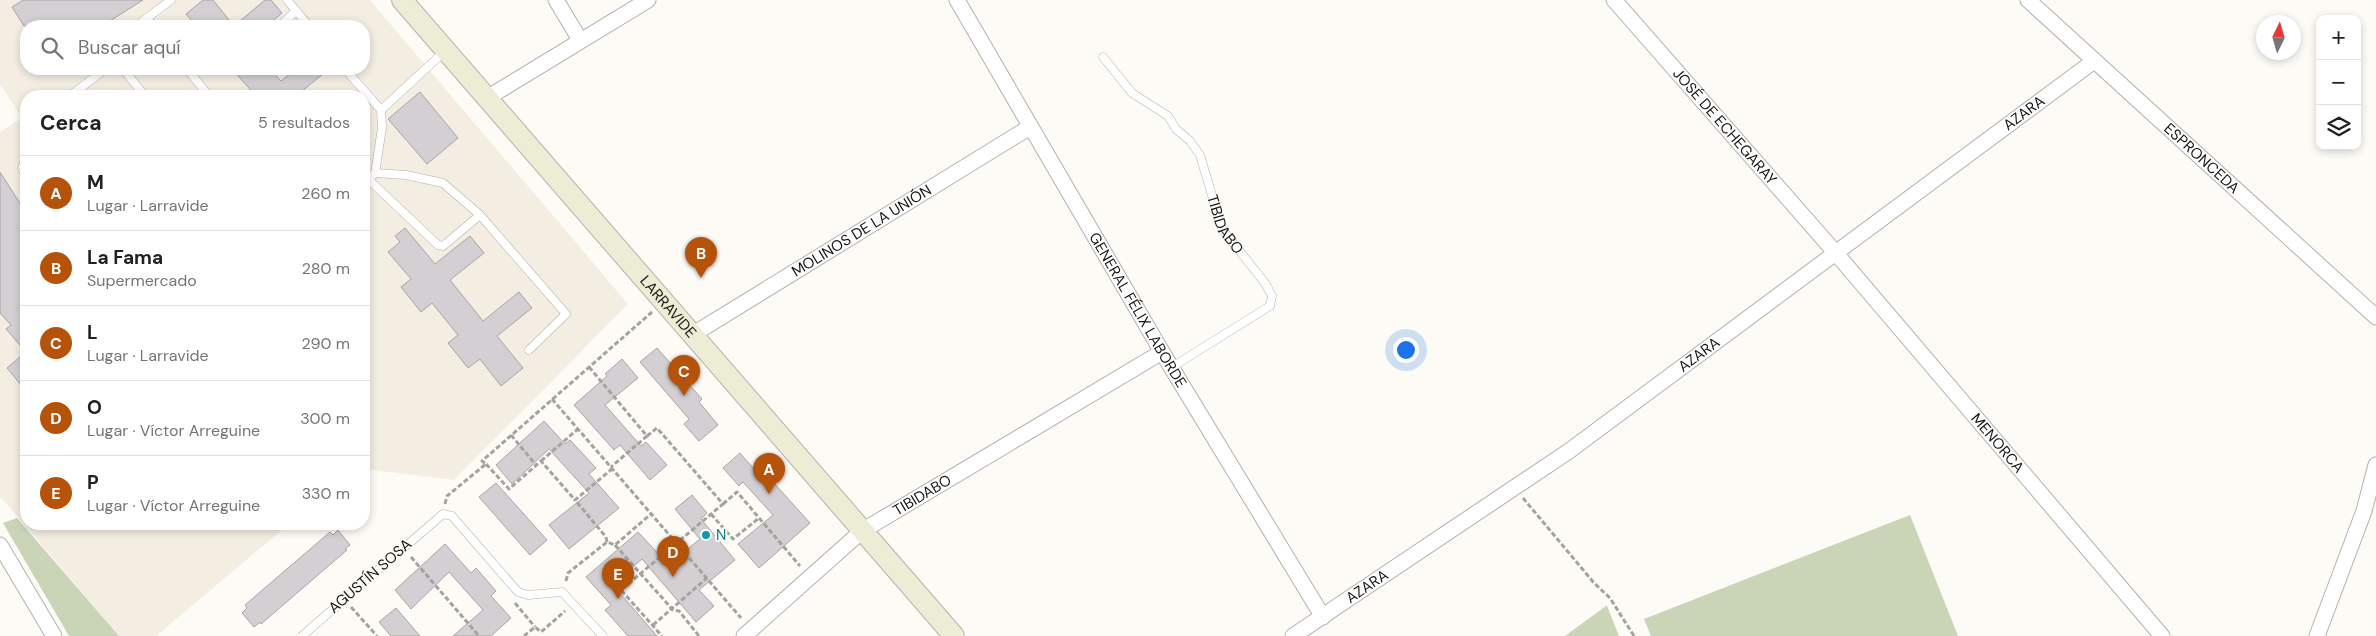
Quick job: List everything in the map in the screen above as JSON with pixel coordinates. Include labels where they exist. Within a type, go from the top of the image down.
[{"type":"street","name":"LARRAVIDE","points":[[402,0],[954,636]]},
{"type":"street","points":[[556,0],[580,40]]},
{"type":"street","points":[[487,98],[648,0]]},
{"type":"street","name":"GENERAL FÉLIX LABORDE","points":[[957,0],[1162,352],[1323,617]]},
{"type":"street","name":"JOSÉ DE ECHEGARAY","points":[[1614,0],[1834,252]]},
{"type":"street","name":"ESPRONCEDA","points":[[2028,0],[2376,317]]},
{"type":"street","name":"AZARA","points":[[1293,636],[1569,451],[1834,252],[2094,61]]},
{"type":"street","name":"MOLINOS DE LA UNIÓN","points":[[692,335],[1030,127]]},
{"type":"street","name":"MENORCA","points":[[1834,252],[2162,636]]},
{"type":"street","name":"TIBIDABO","points":[[748,633],[862,531],[1162,352]]},
{"type":"street","points":[[2317,636],[2364,511],[2370,480],[2376,465]]},
{"type":"street","points":[[0,545],[54,636]]},
{"type":"lane","points":[[144,20],[171,0]]},
{"type":"lane","points":[[287,0],[304,20]]},
{"type":"lane","points":[[286,20],[296,11]]},
{"type":"lane","points":[[381,110],[428,69],[445,51]]},
{"type":"lane","name":"TIBIDABO","points":[[1103,58],[1132,93],[1168,116],[1176,129],[1190,141],[1200,156],[1222,229],[1265,283],[1272,296],[1270,306],[1172,367]]},
{"type":"lane","points":[[78,90],[97,75]]},
{"type":"lane","points":[[128,75],[140,90]]},
{"type":"lane","points":[[192,75],[204,90]]},
{"type":"lane","points":[[351,75],[364,90]]},
{"type":"lane","points":[[370,97],[381,110],[382,128],[376,172],[370,179]]},
{"type":"lane","points":[[376,172],[406,175],[443,183],[480,215],[566,314],[529,350]]},
{"type":"lane","points":[[370,185],[438,245],[443,246],[480,215]]},
{"type":"lane","points":[[440,515],[452,516],[518,592],[528,595],[562,592],[603,636]]},
{"type":"lane","name":"AGUSTÍN SOSA","points":[[302,636],[440,515]]},
{"type":"path","points":[[578,429],[509,489],[482,460],[664,303]]},
{"type":"path","points":[[589,367],[647,436]]},
{"type":"path","points":[[552,399],[707,578],[748,633]]},
{"type":"path","points":[[575,500],[657,428],[723,504]]},
{"type":"path","points":[[511,436],[536,465]]},
{"type":"path","points":[[541,461],[606,537],[607,542]]},
{"type":"path","points":[[440,515],[447,496],[486,464]]},
{"type":"path","points":[[1513,489],[1534,510],[1594,583],[1610,598],[1634,636]]},
{"type":"path","points":[[662,636],[622,590],[737,492],[810,578]]},
{"type":"path","points":[[615,545],[651,514]]},
{"type":"path","points":[[711,514],[733,539],[759,518]]},
{"type":"path","points":[[607,542],[615,545],[672,609],[679,611],[699,636]]},
{"type":"path","points":[[562,592],[568,573],[607,542]]},
{"type":"path","points":[[402,548],[479,636]]},
{"type":"path","points":[[653,626],[707,578]]},
{"type":"path","points":[[344,599],[377,636]]},
{"type":"path","points":[[524,636],[535,627],[541,632],[574,603]]},
{"type":"shaded area","points":[[0,0],[370,0],[628,304],[454,480],[370,470],[370,90],[20,90],[20,115],[0,84]]},
{"type":"shaded area","points":[[20,119],[20,520],[0,496],[0,132]]},
{"type":"shaded area","points":[[29,530],[282,530],[156,636],[119,636]]},
{"type":"green space","points":[[1910,515],[1958,636],[1651,636],[1644,619]]},
{"type":"green space","points":[[17,518],[20,521],[20,530],[27,530],[119,636],[69,636],[3,523]]},
{"type":"green space","points":[[1606,606],[1619,636],[1565,636]]},
{"type":"building","points":[[23,0],[143,0],[111,20],[20,20],[12,7]]},
{"type":"building","points":[[203,0],[213,0],[229,20],[191,20],[186,14]]},
{"type":"building","points":[[265,0],[271,0],[282,13],[273,20],[241,20]]},
{"type":"building","points":[[237,75],[276,75],[281,81],[288,75],[322,75],[303,90],[251,90]]},
{"type":"building","points":[[420,92],[458,138],[427,164],[388,119]]},
{"type":"building","points":[[0,172],[20,204],[20,345],[6,329],[11,325],[0,313]]},
{"type":"building","points":[[405,228],[435,264],[470,236],[484,253],[450,280],[483,321],[519,292],[532,308],[497,336],[523,368],[501,386],[480,359],[468,368],[448,343],[458,335],[432,303],[421,312],[401,287],[411,279],[388,252],[400,242],[395,236]]},
{"type":"building","points":[[657,348],[702,399],[699,402],[718,425],[699,441],[684,424],[689,419],[640,362]]},
{"type":"building","points":[[20,357],[20,384],[7,368]]},
{"type":"building","points":[[622,359],[638,378],[605,405],[641,446],[646,442],[667,465],[650,480],[620,445],[614,450],[574,405],[607,376],[605,374]]},
{"type":"building","points":[[544,421],[565,444],[570,440],[596,468],[589,474],[619,508],[569,549],[549,525],[589,493],[549,449],[512,484],[496,465]]},
{"type":"building","points":[[740,453],[760,476],[764,472],[810,523],[759,568],[738,544],[773,515],[743,482],[739,486],[723,468]]},
{"type":"building","points":[[496,483],[547,540],[530,555],[479,497]]},
{"type":"building","points":[[692,495],[707,513],[701,519],[735,560],[699,590],[714,606],[696,622],[642,559],[613,585],[657,636],[628,636],[605,610],[611,605],[586,577],[638,532],[664,560],[669,555],[674,560],[700,539],[675,509]]},
{"type":"building","points":[[338,530],[350,545],[345,549],[347,550],[261,624],[260,622],[254,627],[242,613],[247,608],[245,605],[330,532],[333,535]]},
{"type":"building","points":[[445,544],[471,573],[476,568],[496,591],[491,596],[511,618],[491,636],[453,636],[483,610],[449,572],[411,609],[395,590]]},
{"type":"building","points":[[396,608],[420,636],[391,636],[379,622]]},
{"type":"place","name":"La Fama","points":[[701,278]]},
{"type":"place","name":"L","points":[[684,396]]},
{"type":"place","name":"M","points":[[769,494]]},
{"type":"place","name":"N","points":[[706,535]]},
{"type":"place","name":"O","points":[[673,577]]},
{"type":"place","name":"P","points":[[618,599]]}]
